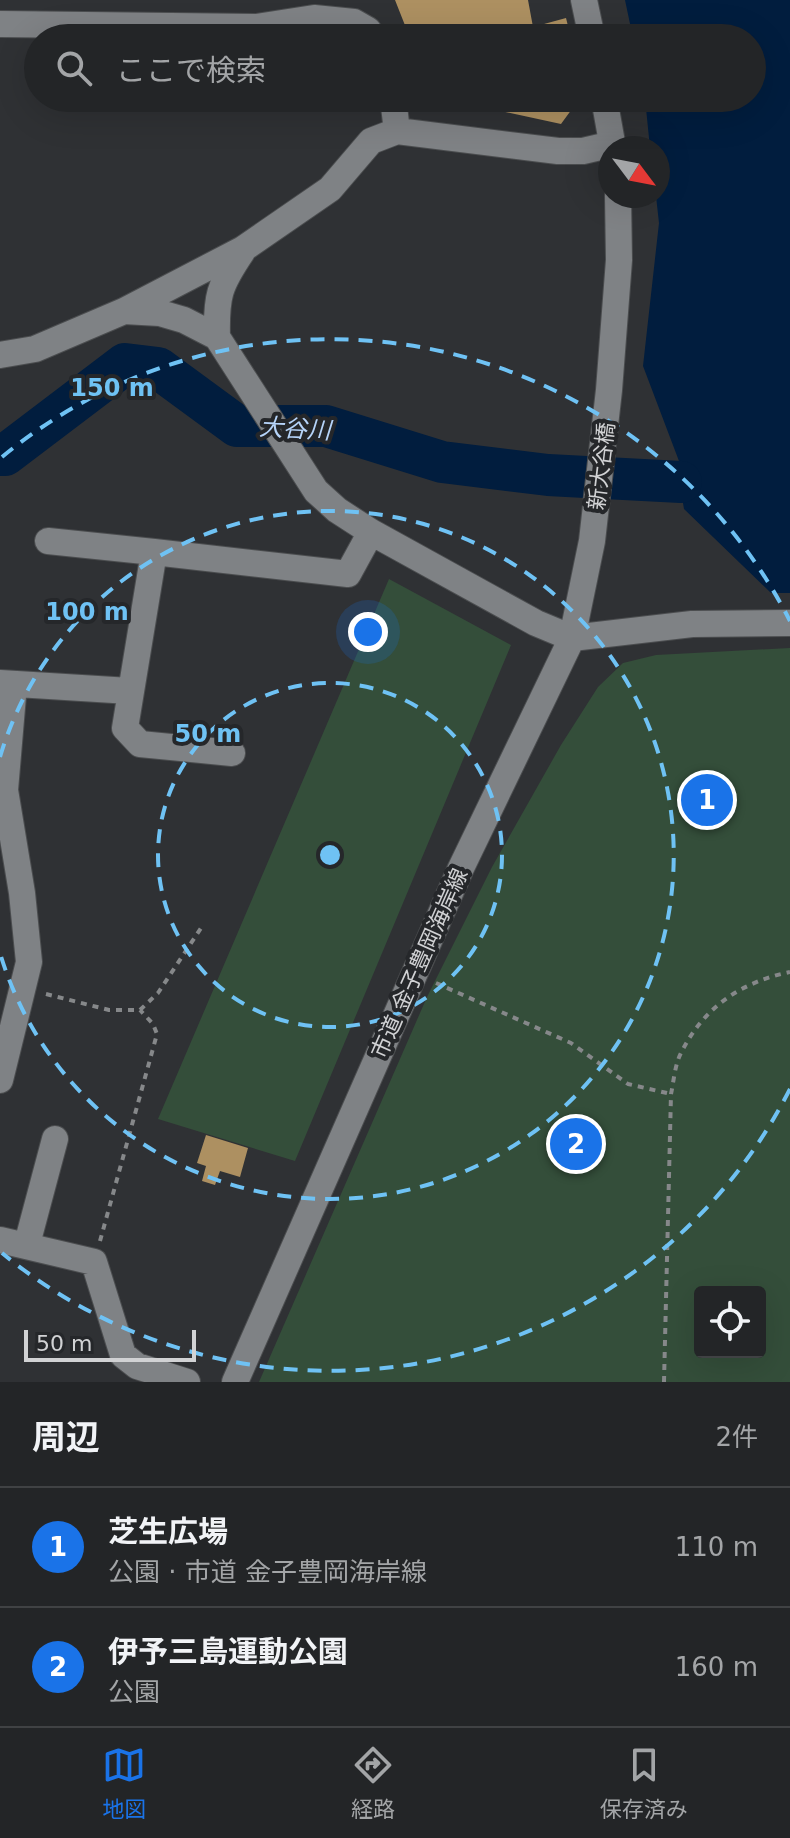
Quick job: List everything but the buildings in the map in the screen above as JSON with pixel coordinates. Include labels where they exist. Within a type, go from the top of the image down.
[{"type":"street","points":[[584,0],[589,24]]},
{"type":"street","points":[[2,16],[187,24]]},
{"type":"street","points":[[275,24],[314,18],[358,24]]},
{"type":"street","points":[[395,112],[397,131]]},
{"type":"street","points":[[607,112],[611,136]]},
{"type":"street","points":[[0,355],[35,349],[124,311],[243,249],[330,189],[371,141],[397,131],[558,151],[598,148]]},
{"type":"street","name":"新大谷橋","points":[[592,541],[609,390],[619,260],[618,208]]},
{"type":"street","points":[[217,337],[216,301],[226,276],[243,249]]},
{"type":"street","points":[[124,311],[172,316],[217,337],[316,491],[337,510],[536,623],[572,638],[692,624],[790,623]]},
{"type":"street","points":[[48,541],[348,574],[371,532]]},
{"type":"street","name":"市道 金子豊岡海岸線","points":[[235,1382],[461,868],[572,638],[592,541]]},
{"type":"street","points":[[154,552],[125,728],[140,744],[232,753]]},
{"type":"street","points":[[0,1080],[29,962],[5,790],[7,683],[130,691]]},
{"type":"street","points":[[27,1244],[55,1139]]},
{"type":"street","points":[[0,1240],[94,1262],[123,1355],[137,1366],[187,1382]]},
{"type":"path","points":[[24,988],[109,1010],[140,1010],[158,993],[203,925]]},
{"type":"path","points":[[664,1382],[671,1094],[680,1053],[703,1017],[733,991],[762,978],[790,972]]},
{"type":"path","points":[[414,974],[571,1043],[628,1084],[671,1094]]},
{"type":"path","points":[[94,1262],[157,1034],[153,1024],[140,1010]]},
{"type":"green space","points":[[389,579],[511,645],[295,1161],[158,1119]]},
{"type":"green space","points":[[790,648],[790,1382],[259,1382],[427,997],[492,867],[561,745],[598,687],[623,663],[656,655]]},
{"type":"water","points":[[625,0],[790,0],[790,593],[771,593],[684,509],[682,469],[643,366],[659,223],[657,208],[670,208],[670,136],[649,136],[646,112],[766,112],[766,24],[630,24]]},
{"type":"waterway","name":"大谷川","points":[[0,455],[5,455],[125,364],[158,368],[237,426],[326,426],[442,462],[548,475],[681,482]]},
{"type":"place","name":"芝生広場","points":[[707,800]]},
{"type":"place","name":"伊予三島運動公園","points":[[576,1144]]}]
